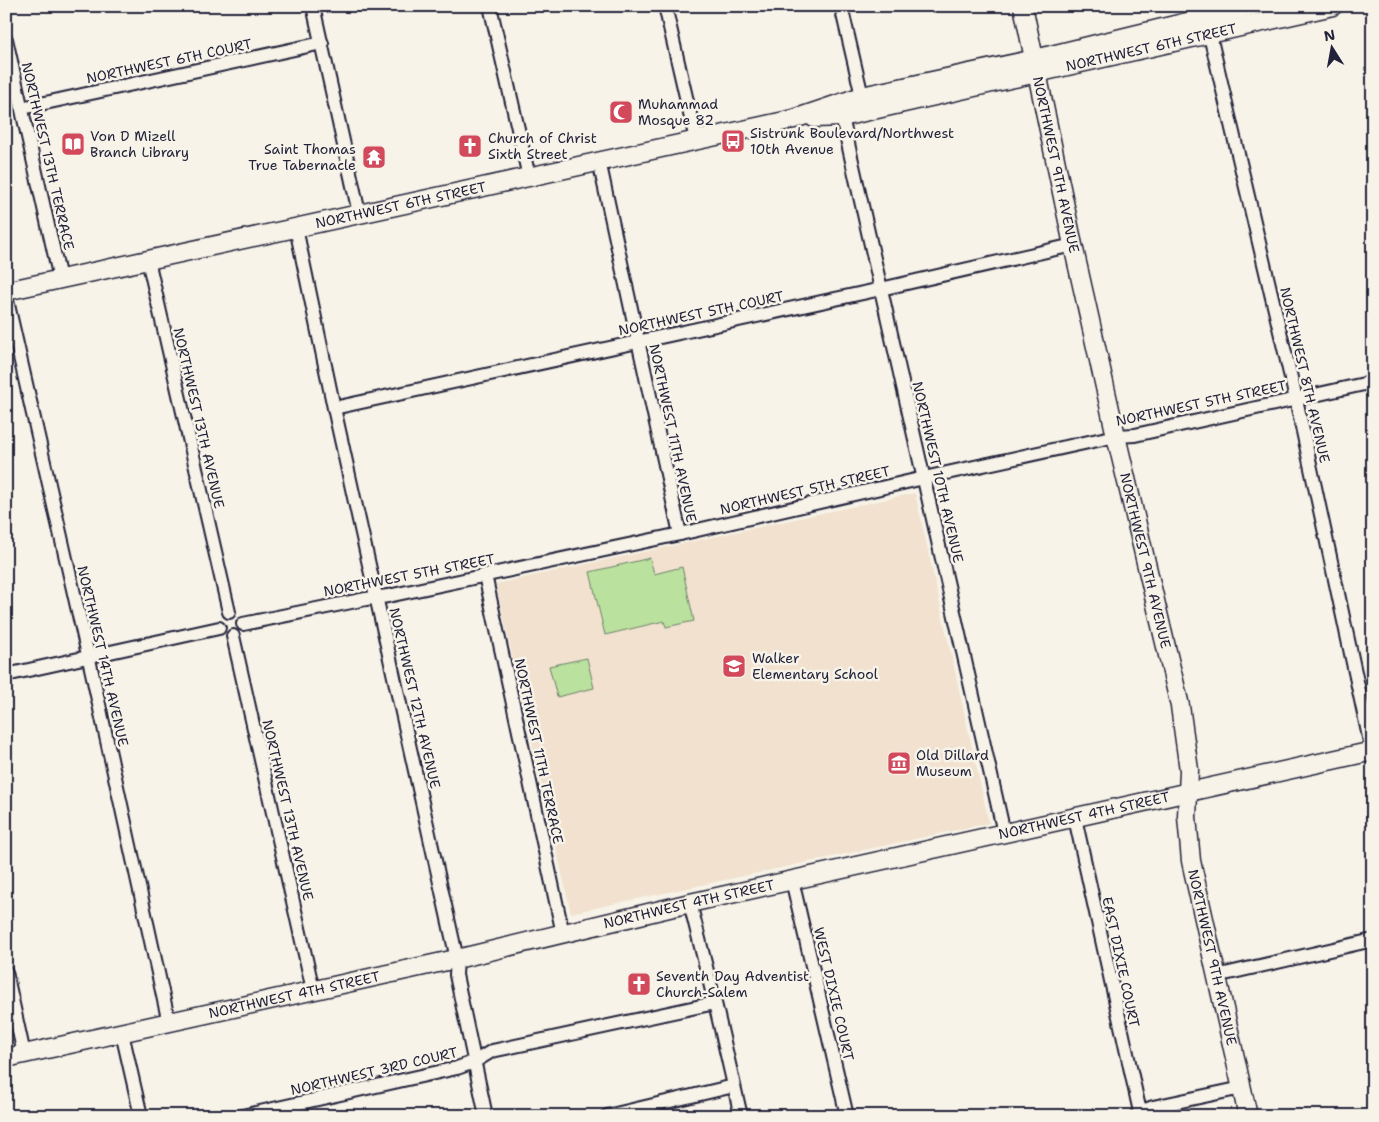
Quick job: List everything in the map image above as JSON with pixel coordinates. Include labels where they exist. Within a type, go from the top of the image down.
[{"type":"street","points":[[313,6],[359,213]]},
{"type":"street","points":[[490,6],[529,177]]},
{"type":"street","points":[[665,6],[696,140]]},
{"type":"street","points":[[841,6],[862,96]]},
{"type":"street","name":"NORTHWEST 9TH AVENUE","points":[[1023,6],[1073,245],[1180,706],[1189,770],[1186,817],[1192,861],[1248,1116]]},
{"type":"street","name":"NORTHWEST 6TH STREET","points":[[794,118],[842,117],[1037,66],[1253,6]]},
{"type":"street","name":"NORTHWEST 6TH STREET","points":[[1206,19],[1333,6]]},
{"type":"street","name":"NORTHWEST 8TH AVENUE","points":[[1206,19],[1296,399],[1372,751]]},
{"type":"street","name":"NORTHWEST 13TH TERRACE","points":[[6,39],[60,279]]},
{"type":"street","name":"NORTHWEST 6TH COURT","points":[[22,108],[322,43]]},
{"type":"street","name":"NORTHWEST 6TH STREET","points":[[6,291],[794,118],[862,96],[1037,66]]},
{"type":"street","name":"NORTHWEST 10TH AVENUE","points":[[842,117],[1004,833]]},
{"type":"street","name":"NORTHWEST 11TH AVENUE","points":[[599,161],[680,534]]},
{"type":"street","name":"NORTHWEST 12TH AVENUE","points":[[296,228],[334,408],[457,958],[456,974],[486,1116]]},
{"type":"street","name":"NORTHWEST 5TH COURT","points":[[334,408],[1073,245]]},
{"type":"street","name":"NORTHWEST 13TH AVENUE","points":[[148,260],[228,612]]},
{"type":"street","name":"NORTHWEST 14TH AVENUE","points":[[6,296],[169,1023]]},
{"type":"street","name":"NORTHWEST 5TH STREET","points":[[243,624],[377,598],[680,534],[924,478],[1116,436],[1135,435],[1373,382]]},
{"type":"street","name":"NORTHWEST 11TH TERRACE","points":[[485,575],[563,934]]},
{"type":"street","points":[[228,612],[236,614],[243,624],[241,631],[233,636],[226,636],[220,631],[219,620],[228,612]]},
{"type":"street","points":[[6,676],[219,628]]},
{"type":"street","name":"NORTHWEST 13TH AVENUE","points":[[233,636],[313,990]]},
{"type":"street","name":"NORTHWEST 4TH STREET","points":[[6,1058],[169,1023],[563,934],[690,903],[1372,751]]},
{"type":"street","name":"EAST DIXIE COURT","points":[[1075,818],[1138,1114]]},
{"type":"street","name":"WEST DIXIE COURT","points":[[792,880],[847,1116]]},
{"type":"street","points":[[690,903],[741,1116]]},
{"type":"street","points":[[1216,976],[1373,940]]},
{"type":"street","points":[[6,972],[24,1054]]},
{"type":"street","name":"NORTHWEST 3RD COURT","points":[[242,1116],[457,1068],[474,1062],[492,1051],[715,1003]]},
{"type":"street","points":[[122,1033],[141,1116]]},
{"type":"street","points":[[607,1116],[734,1086]]},
{"type":"street","points":[[1138,1114],[1153,1108],[1242,1088]]},
{"type":"shaded area","name":"Walker Elementary School","points":[[915,493],[989,823],[571,913],[496,584]]},
{"type":"green space","points":[[650,558],[654,574],[682,567],[694,621],[666,627],[664,621],[605,635],[590,572]]},
{"type":"green space","points":[[587,658],[594,688],[557,697],[549,666]]},
{"type":"place","name":"Muhammad Mosque 82","points":[[621,112]]},
{"type":"place","name":"Sistrunk Boulevard/Northwest 10th Avenue","points":[[733,141]]},
{"type":"place","name":"Von D Mizell Branch Library","points":[[73,144]]},
{"type":"place","name":"Church of Christ Sixth Street","points":[[470,146]]},
{"type":"place","name":"Saint Thomas True Tabernacle","points":[[374,157]]},
{"type":"place","name":"Walker Elementary School","points":[[734,666]]},
{"type":"place","name":"Old Dillard Museum","points":[[899,763]]},
{"type":"place","name":"Seventh Day Adventist Church-Salem","points":[[639,984]]}]
